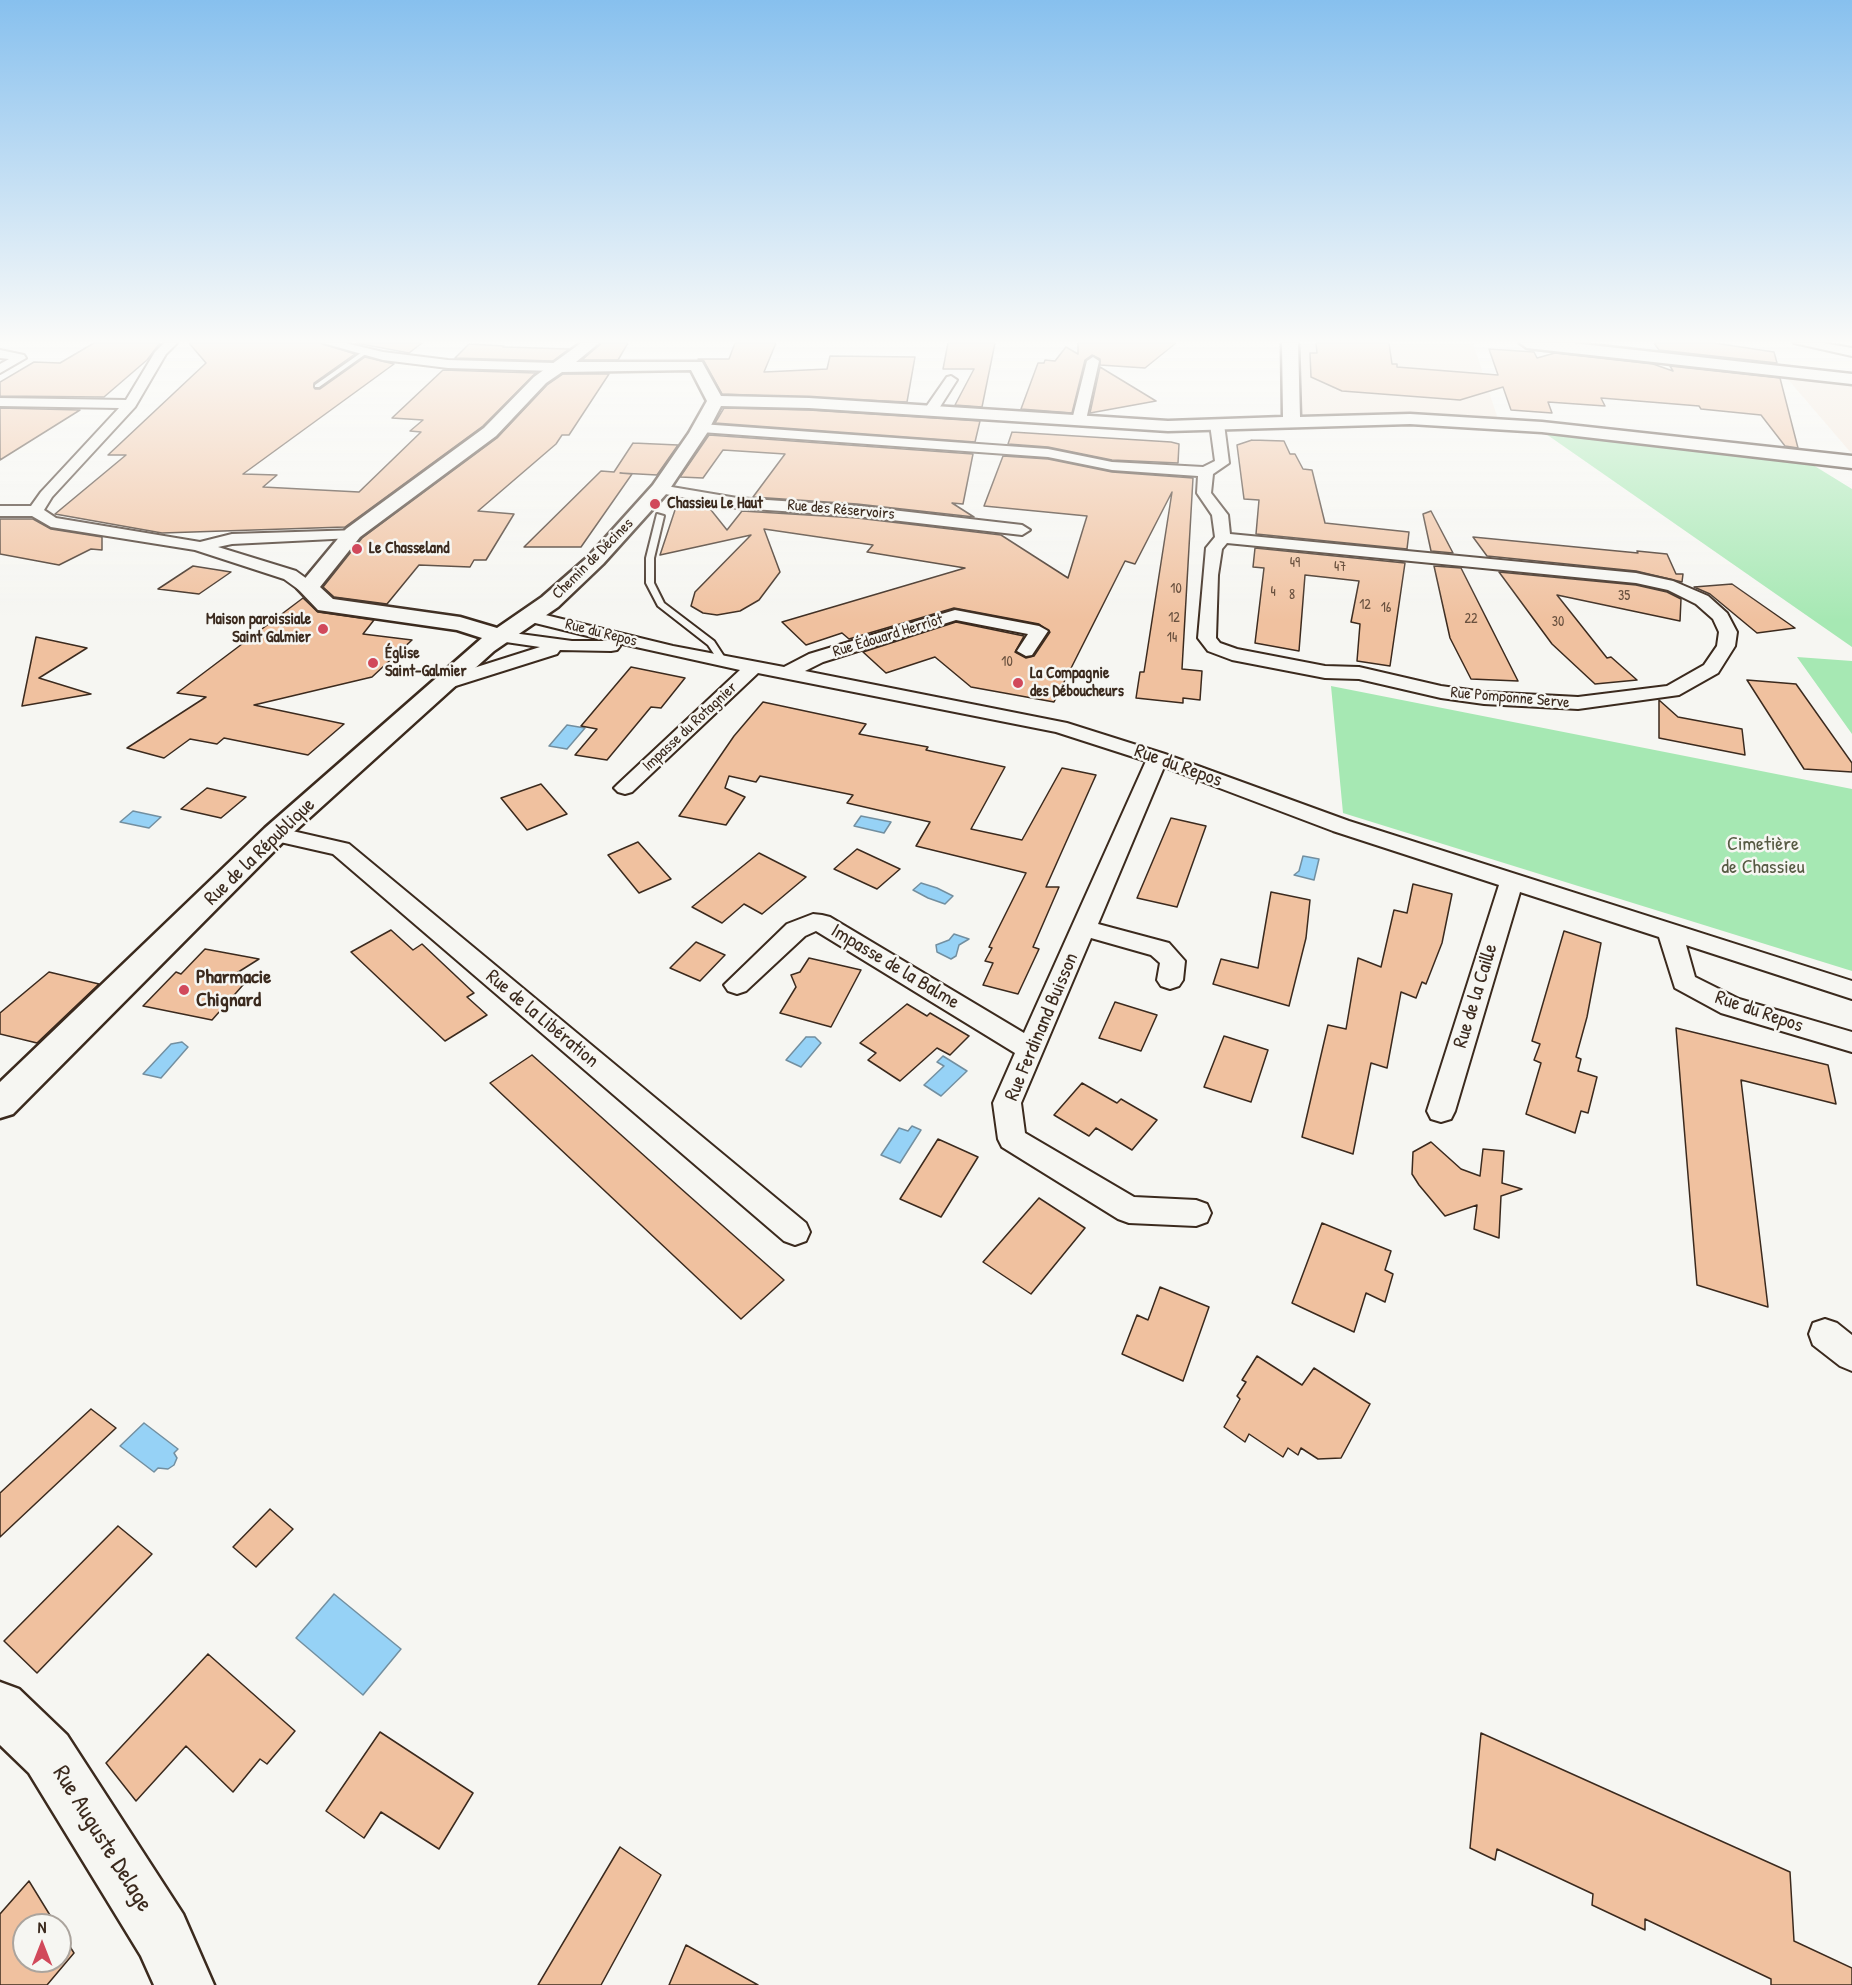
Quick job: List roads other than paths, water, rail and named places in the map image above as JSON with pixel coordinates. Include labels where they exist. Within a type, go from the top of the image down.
[{"type":"street","points":[[36,511],[46,495],[101,436]]},
{"type":"street","points":[[308,588],[353,533],[485,436]]},
{"type":"street","name":"Chemin de Décines","points":[[498,636],[549,602],[596,560],[660,489],[696,436]]},
{"type":"street","points":[[807,436],[1048,453],[1112,466],[1206,472],[1222,463],[1218,436]]},
{"type":"street","points":[[1618,436],[1852,462]]},
{"type":"street","points":[[1206,472],[1204,494],[1220,515],[1223,538]]},
{"type":"street","name":"Rue des Réservoirs","points":[[660,489],[737,503],[868,512],[1022,530]]},
{"type":"street","points":[[0,511],[36,511],[51,522],[198,546],[290,575],[326,605],[460,624],[498,624],[529,616]]},
{"type":"street","points":[[198,546],[232,538],[353,533]]},
{"type":"street","name":"Rue Pomponne Serve","points":[[1223,538],[1636,578],[1673,586],[1702,600],[1721,617],[1728,632],[1726,646],[1712,669],[1672,691],[1578,703],[1484,698],[1441,692],[1359,673],[1325,672],[1232,654],[1214,647],[1207,638],[1210,575],[1214,548],[1223,538]]},
{"type":"street","name":"Rue Édouard Herriot","points":[[787,673],[816,658],[955,615],[1039,631],[1026,651]]},
{"type":"street","name":"Rue du Repos","points":[[529,616],[673,651],[1060,727],[1158,758],[1341,826],[1852,990]]},
{"type":"street","points":[[460,624],[498,636]]},
{"type":"street","name":"Rue du Repos","points":[[498,636],[572,646],[673,651]]},
{"type":"street","name":"Rue de la République","points":[[0,1104],[275,834],[498,636]]},
{"type":"street","name":"Rue du Repos","points":[[446,683],[522,657],[572,646]]},
{"type":"street","name":"Impasse du Rotagnier","points":[[625,788],[754,667]]},
{"type":"street","name":"Rue Ferdinand Buisson","points":[[1158,758],[1006,1103],[1012,1139],[1129,1210],[1196,1213]]},
{"type":"street","name":"Rue de la Libération","points":[[275,834],[341,849],[795,1232]]},
{"type":"street","name":"Rue de la Caille","points":[[1441,1111],[1512,880]]},
{"type":"street","name":"Impasse de la Balme","points":[[737,985],[796,930],[813,922],[822,923],[1030,1049]]},
{"type":"street","name":"Rue Ferdinand Buisson","points":[[1083,928],[1160,949],[1173,961],[1170,980]]},
{"type":"street","name":"Rue du Repos","points":[[1669,930],[1684,981],[1730,1006],[1852,1042]]},
{"type":"street","points":[[1825,1334],[1852,1355]]},
{"type":"street","name":"Rue Auguste Delage","points":[[0,1707],[48,1754],[162,1935],[184,1985]]},
{"type":"lane","points":[[660,516],[650,558],[650,583],[661,604],[711,643],[723,661]]},
{"type":"water","points":[[567,725],[585,728],[567,749],[549,746]]},
{"type":"water","points":[[133,811],[161,817],[149,828],[120,822]]},
{"type":"water","points":[[861,816],[891,822],[884,833],[854,826]]},
{"type":"water","points":[[1303,856],[1319,859],[1314,880],[1294,875],[1299,871]]},
{"type":"water","points":[[921,883],[953,896],[945,904],[928,898],[913,890]]},
{"type":"water","points":[[954,934],[969,939],[959,945],[956,956],[951,959],[937,952],[936,945],[949,940]]},
{"type":"water","points":[[806,1037],[815,1037],[821,1043],[801,1067],[786,1060]]},
{"type":"water","points":[[182,1042],[188,1047],[161,1078],[143,1074],[171,1044]]},
{"type":"water","points":[[943,1056],[967,1071],[941,1096],[924,1085],[944,1066],[937,1062]]},
{"type":"water","points":[[912,1126],[921,1130],[900,1163],[881,1155],[899,1128],[908,1131]]},
{"type":"water","points":[[144,1423],[178,1449],[174,1453],[177,1458],[174,1465],[168,1469],[158,1468],[154,1472],[120,1446]]},
{"type":"water","points":[[334,1594],[401,1649],[363,1695],[296,1638]]},
{"type":"place","name":"Chassieu Le Haut","points":[[655,504]]},
{"type":"place","name":"Le Chasseland","points":[[357,549]]},
{"type":"place","name":"Maison paroissiale Saint Galmier","points":[[323,629]]},
{"type":"place","name":"Église Saint-Galmier","points":[[373,663]]},
{"type":"place","name":"La Compagnie des Déboucheurs","points":[[1018,683]]},
{"type":"place","name":"Pharmacie Chignard","points":[[184,990]]},
{"type":"park label","name":"Cimetière de Chassieu","points":[[1763,856]]}]
